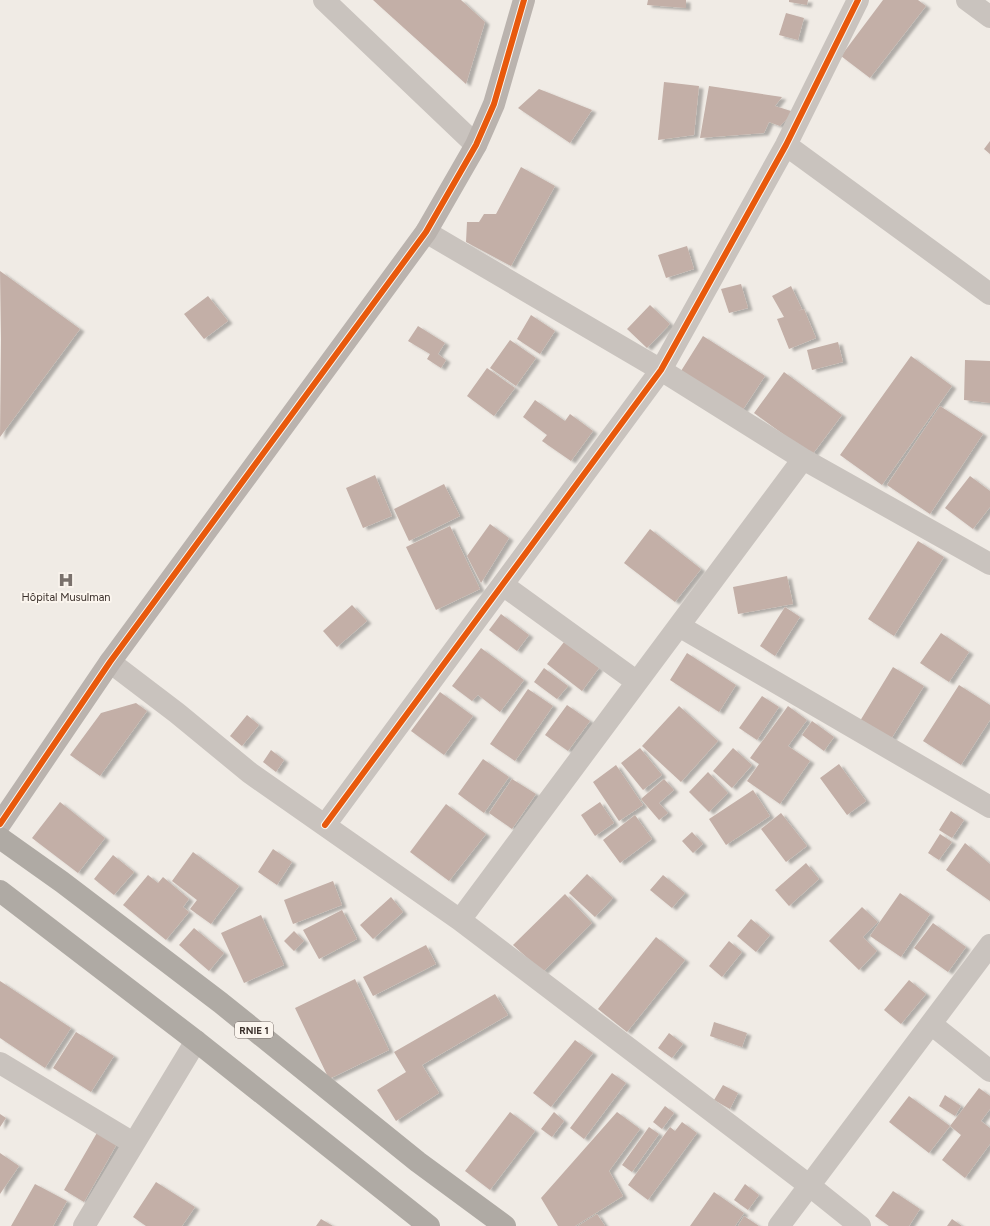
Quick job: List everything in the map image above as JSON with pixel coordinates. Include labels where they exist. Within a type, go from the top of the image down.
[{"type":"highway","name":"RNIE 1","points":[[0,838],[62,882],[215,998],[418,1162],[505,1226]]},
{"type":"highway","points":[[0,891],[196,1041],[428,1226]]},
{"type":"street","points":[[324,0],[476,145]]},
{"type":"street","points":[[0,824],[110,662],[426,232],[476,145],[494,104],[524,0]]},
{"type":"street","points":[[325,825],[661,370],[786,145],[858,0]]},
{"type":"street","points":[[967,0],[990,18]]},
{"type":"street","points":[[786,145],[990,294]]},
{"type":"street","points":[[426,232],[661,370],[803,459],[990,564]]},
{"type":"street","points":[[460,920],[803,459]]},
{"type":"street","points":[[503,585],[637,682]]},
{"type":"street","points":[[678,626],[990,807]]},
{"type":"street","points":[[110,662],[177,713],[250,773],[460,920],[810,1186],[860,1226]]},
{"type":"street","points":[[780,1226],[990,945]]},
{"type":"street","points":[[931,1024],[990,1071]]},
{"type":"street","points":[[84,1226],[196,1041]]},
{"type":"street","points":[[0,1063],[133,1143]]},
{"type":"building","points":[[373,0],[461,0],[485,22],[466,84]]},
{"type":"building","points":[[648,0],[686,0],[686,8],[647,5]]},
{"type":"building","points":[[789,0],[808,0],[807,5],[789,2]]},
{"type":"building","points":[[883,0],[918,0],[926,6],[870,78],[841,56]]},
{"type":"building","points":[[786,13],[804,18],[798,40],[779,35]]},
{"type":"building","points":[[664,82],[699,86],[694,135],[658,140]]},
{"type":"building","points":[[709,86],[782,97],[775,106],[794,112],[780,126],[769,122],[764,133],[700,138]]},
{"type":"building","points":[[539,89],[592,110],[570,143],[518,108]]},
{"type":"building","points":[[990,141],[990,154],[984,149]]},
{"type":"building","points":[[521,167],[555,186],[511,266],[466,242],[467,222],[479,222],[484,214],[496,214]]},
{"type":"building","points":[[687,246],[694,269],[666,278],[658,255]]},
{"type":"building","points":[[0,271],[80,329],[0,437],[1,339]]},
{"type":"building","points":[[741,284],[748,308],[729,313],[721,289]]},
{"type":"building","points":[[791,286],[802,309],[798,311],[804,309],[816,338],[789,349],[777,319],[784,317],[772,296]]},
{"type":"building","points":[[208,296],[228,321],[204,339],[184,314]]},
{"type":"building","points":[[650,305],[670,324],[647,348],[627,329]]},
{"type":"building","points":[[531,315],[555,331],[540,354],[517,339]]},
{"type":"building","points":[[418,326],[445,343],[438,354],[446,360],[441,368],[427,359],[430,354],[408,341]]},
{"type":"building","points":[[703,336],[765,376],[742,411],[681,371]]},
{"type":"building","points":[[510,340],[536,358],[516,386],[490,368]]},
{"type":"building","points":[[838,342],[843,362],[812,370],[807,350]]},
{"type":"building","points":[[911,356],[952,386],[882,485],[840,455]]},
{"type":"building","points":[[965,360],[990,361],[990,403],[964,400]]},
{"type":"building","points":[[487,368],[515,388],[494,416],[467,396]]},
{"type":"building","points":[[784,372],[842,415],[812,455],[754,413]]},
{"type":"building","points":[[535,400],[565,421],[570,414],[593,431],[571,461],[542,441],[547,435],[523,417]]},
{"type":"building","points":[[940,406],[983,434],[930,514],[887,485]]},
{"type":"building","points":[[375,475],[392,516],[363,528],[346,488]]},
{"type":"building","points":[[970,476],[990,491],[990,507],[973,529],[945,508]]},
{"type":"building","points":[[444,484],[460,516],[409,541],[394,509]]},
{"type":"building","points":[[490,524],[509,538],[481,583],[467,556]]},
{"type":"building","points":[[450,526],[480,589],[436,610],[406,547]]},
{"type":"building","points":[[650,529],[701,569],[675,602],[624,563]]},
{"type":"building","points":[[918,541],[944,557],[894,636],[868,619]]},
{"type":"building","points":[[787,576],[793,604],[738,614],[733,587]]},
{"type":"building","points":[[352,605],[367,621],[337,647],[323,631]]},
{"type":"building","points":[[785,607],[800,617],[775,656],[760,646]]},
{"type":"building","points":[[501,614],[529,635],[517,651],[489,630]]},
{"type":"building","points":[[941,633],[969,652],[949,682],[920,663]]},
{"type":"building","points":[[564,642],[599,668],[582,691],[547,664]]},
{"type":"building","points":[[481,648],[524,680],[500,712],[478,695],[472,701],[452,686]]},
{"type":"building","points":[[687,653],[736,685],[719,712],[670,680]]},
{"type":"building","points":[[893,667],[924,686],[891,739],[860,721]]},
{"type":"building","points":[[544,668],[568,686],[557,699],[534,682]]},
{"type":"building","points":[[959,685],[990,705],[990,720],[961,765],[923,741]]},
{"type":"building","points":[[528,689],[553,706],[515,761],[490,744]]},
{"type":"building","points":[[440,692],[473,716],[444,755],[411,731]]},
{"type":"building","points":[[762,696],[779,707],[757,740],[739,728]]},
{"type":"building","points":[[136,703],[147,711],[100,776],[70,755],[101,713]]},
{"type":"building","points":[[567,705],[590,721],[568,751],[545,735]]},
{"type":"building","points":[[679,706],[718,741],[681,782],[642,746]]},
{"type":"building","points":[[788,706],[807,720],[788,746],[810,761],[780,804],[747,781],[759,764],[750,758]]},
{"type":"building","points":[[247,715],[259,725],[242,746],[230,736]]},
{"type":"building","points":[[812,721],[834,737],[824,751],[802,735]]},
{"type":"building","points":[[640,748],[662,775],[643,790],[621,763]]},
{"type":"building","points":[[733,748],[752,765],[732,788],[713,771]]},
{"type":"building","points":[[271,750],[284,760],[276,772],[263,762]]},
{"type":"building","points":[[483,759],[509,777],[484,813],[458,794]]},
{"type":"building","points":[[839,764],[866,801],[847,815],[820,778]]},
{"type":"building","points":[[616,765],[643,805],[619,821],[593,782]]},
{"type":"building","points":[[708,772],[728,793],[709,812],[689,792]]},
{"type":"building","points":[[512,779],[536,794],[512,829],[489,813]]},
{"type":"building","points":[[664,779],[674,790],[659,803],[668,813],[659,820],[641,799]]},
{"type":"building","points":[[753,790],[770,816],[726,845],[709,819]]},
{"type":"building","points":[[60,802],[105,838],[78,873],[32,838]]},
{"type":"building","points":[[600,802],[614,823],[595,836],[581,815]]},
{"type":"building","points":[[446,804],[486,834],[449,881],[410,852]]},
{"type":"building","points":[[951,811],[964,820],[952,838],[939,830]]},
{"type":"building","points":[[781,813],[807,846],[786,862],[761,829]]},
{"type":"building","points":[[635,815],[652,839],[620,863],[603,840]]},
{"type":"building","points":[[692,832],[703,844],[693,853],[682,841]]},
{"type":"building","points":[[940,834],[952,842],[939,860],[928,853]]},
{"type":"building","points":[[965,843],[990,864],[990,901],[946,870]]},
{"type":"building","points":[[273,849],[292,862],[277,885],[258,872]]},
{"type":"building","points":[[193,852],[239,886],[211,924],[190,909],[197,900],[172,881]]},
{"type":"building","points":[[113,855],[134,872],[114,895],[94,879]]},
{"type":"building","points":[[806,863],[819,879],[789,906],[775,890]]},
{"type":"building","points":[[587,874],[613,898],[595,917],[569,893]]},
{"type":"building","points":[[148,875],[158,883],[163,877],[189,899],[183,907],[189,912],[166,940],[123,905]]},
{"type":"building","points":[[663,875],[685,893],[672,908],[650,890]]},
{"type":"building","points":[[333,881],[342,905],[293,924],[284,900]]},
{"type":"building","points":[[900,893],[930,914],[901,957],[870,936]]},
{"type":"building","points":[[565,894],[592,923],[543,972],[513,945]]},
{"type":"building","points":[[391,897],[403,912],[373,939],[360,925]]},
{"type":"building","points":[[862,907],[878,922],[863,937],[877,951],[859,970],[829,941]]},
{"type":"building","points":[[342,910],[357,939],[319,959],[303,930]]},
{"type":"building","points":[[261,915],[284,965],[244,983],[221,933]]},
{"type":"building","points":[[751,919],[770,935],[756,952],[737,936]]},
{"type":"building","points":[[933,923],[966,947],[948,972],[914,948]]},
{"type":"building","points":[[194,928],[224,953],[209,971],[179,945]]},
{"type":"building","points":[[294,931],[304,941],[294,951],[284,941]]},
{"type":"building","points":[[656,937],[685,960],[627,1032],[598,1009]]},
{"type":"building","points":[[729,941],[742,952],[722,977],[709,966]]},
{"type":"building","points":[[426,945],[436,964],[373,996],[363,977]]},
{"type":"building","points":[[355,979],[389,1050],[329,1079],[295,1008]]},
{"type":"building","points":[[909,980],[926,994],[901,1024],[884,1010]]},
{"type":"building","points":[[0,981],[71,1028],[45,1068],[0,1038]]},
{"type":"building","points":[[495,994],[508,1015],[422,1065],[439,1093],[396,1121],[377,1090],[406,1072],[394,1052]]},
{"type":"building","points":[[714,1022],[747,1033],[742,1047],[710,1036]]},
{"type":"building","points":[[76,1032],[114,1056],[91,1092],[53,1068]]},
{"type":"building","points":[[669,1033],[683,1044],[672,1058],[658,1048]]},
{"type":"building","points":[[575,1040],[593,1053],[551,1107],[533,1093]]},
{"type":"building","points":[[612,1073],[626,1083],[584,1139],[570,1128]]},
{"type":"building","points":[[723,1085],[738,1093],[730,1109],[714,1100]]},
{"type":"building","points":[[979,1088],[990,1096],[990,1109],[981,1121],[990,1128],[990,1144],[965,1178],[942,1160],[961,1135],[950,1126]]},
{"type":"building","points":[[945,1095],[961,1106],[955,1116],[939,1106]]},
{"type":"building","points":[[909,1096],[950,1126],[929,1153],[889,1122]]},
{"type":"building","points":[[665,1106],[674,1113],[662,1129],[653,1122]]},
{"type":"building","points":[[510,1112],[535,1131],[490,1190],[465,1171]]},
{"type":"building","points":[[554,1112],[564,1121],[552,1137],[541,1129]]},
{"type":"building","points":[[617,1112],[640,1129],[609,1171],[623,1196],[575,1226],[558,1226],[541,1198]]},
{"type":"building","points":[[0,1114],[6,1118],[0,1127]]},
{"type":"building","points":[[682,1122],[697,1133],[648,1200],[628,1185],[670,1127],[675,1131]]},
{"type":"building","points":[[649,1127],[659,1134],[632,1172],[622,1165]]},
{"type":"building","points":[[98,1131],[118,1142],[84,1202],[64,1190]]},
{"type":"building","points":[[0,1153],[19,1166],[0,1194]]},
{"type":"building","points":[[156,1182],[195,1207],[182,1226],[146,1226],[133,1217]]},
{"type":"building","points":[[35,1184],[67,1201],[53,1226],[11,1226]]},
{"type":"building","points":[[745,1184],[759,1195],[748,1210],[734,1200]]},
{"type":"building","points":[[893,1191],[920,1209],[909,1226],[889,1226],[875,1216]]},
{"type":"building","points":[[714,1192],[744,1213],[735,1226],[690,1226]]},
{"type":"building","points":[[597,1214],[605,1226],[578,1226]]},
{"type":"building","points":[[744,1216],[759,1226],[738,1226]]},
{"type":"building","points":[[321,1219],[333,1226],[316,1226]]},
{"type":"building","points":[[952,1219],[962,1226],[947,1226]]},
{"type":"cycle path","points":[[0,824],[110,662],[426,232],[476,145],[494,104],[524,0]]},
{"type":"cycle path","points":[[325,825],[661,370],[786,145],[858,0]]},
{"type":"place","name":"Hôpital Musulman","points":[[66,580]]}]
